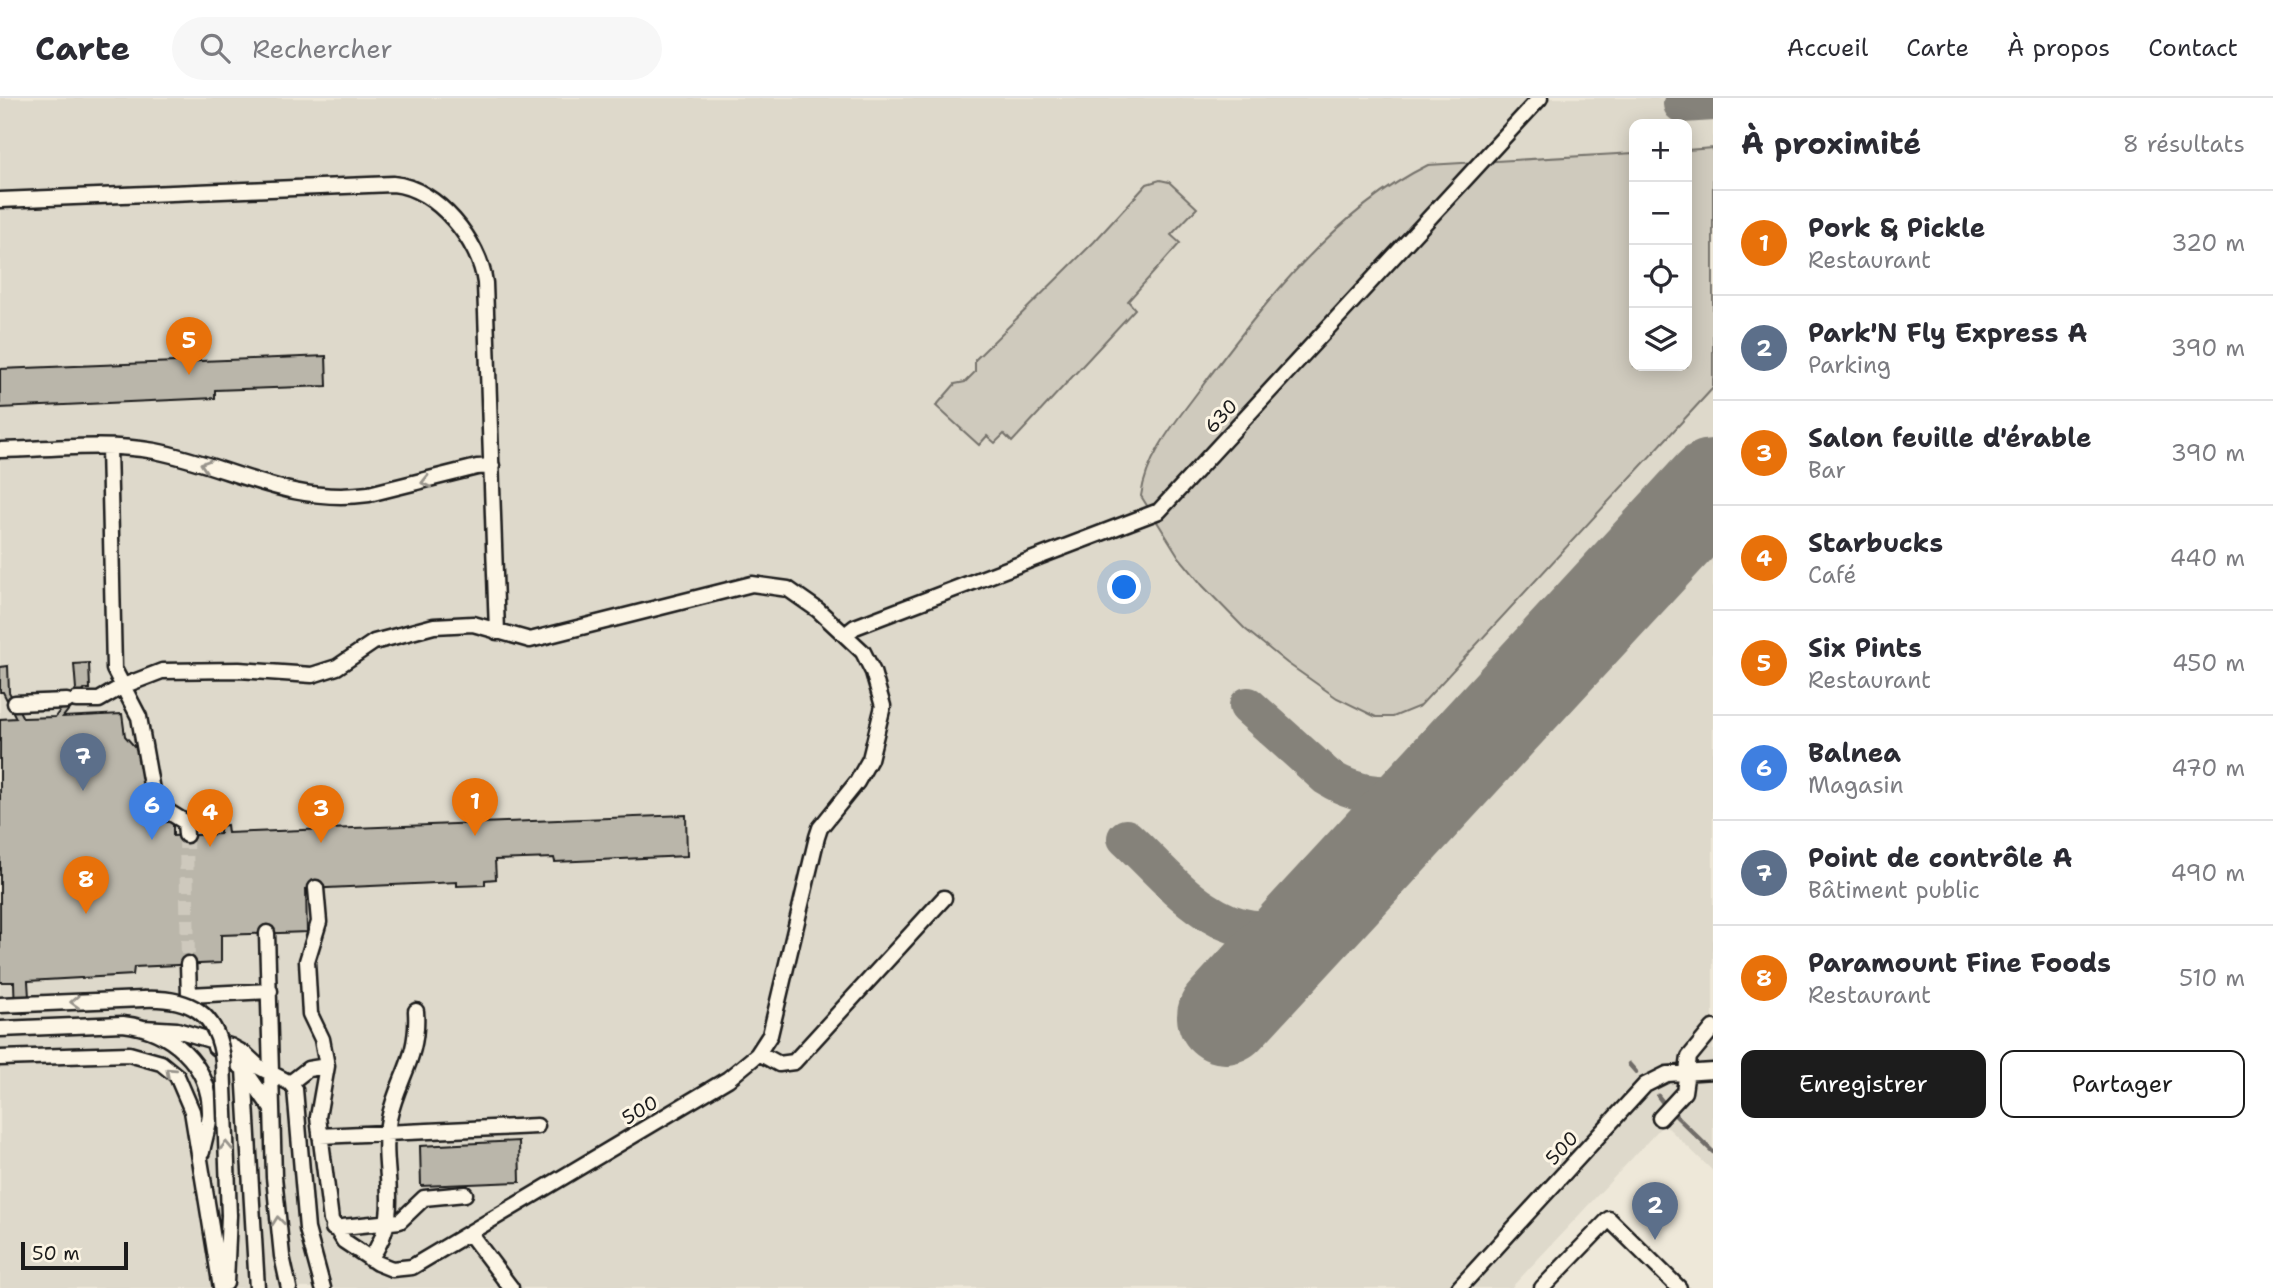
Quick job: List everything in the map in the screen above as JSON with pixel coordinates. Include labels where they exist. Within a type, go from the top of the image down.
[{"type":"street","name":"630","points":[[845,635],[855,626],[1159,511],[1540,98]]},
{"type":"street","points":[[0,200],[393,184],[413,188],[456,222],[472,243],[482,267],[487,305],[498,632]]},
{"type":"street","points":[[0,450],[108,447],[157,451],[279,490],[302,494],[369,494],[492,466]]},
{"type":"street","points":[[108,447],[115,675],[139,717],[147,752],[150,790],[164,809],[182,819],[186,835]]},
{"type":"street","name":"500","points":[[7,703],[99,700],[121,687],[162,671],[239,670],[312,675],[337,667],[374,642],[416,629],[466,623],[530,640],[742,585],[761,584],[795,593],[863,652],[873,672],[883,706],[881,722],[864,770],[819,832],[773,1028],[759,1053],[728,1079],[417,1265],[392,1269],[370,1259]]},
{"type":"street","points":[[316,888],[319,922],[307,961],[310,1014],[322,1039],[327,1066],[326,1084],[318,1109],[333,1228],[344,1241],[370,1259],[385,1236],[388,1223],[390,1117],[416,1046],[416,1011]]},
{"type":"street","points":[[759,1053],[779,1064],[794,1062],[944,898]]},
{"type":"street","points":[[267,933],[276,1200],[289,1288]]},
{"type":"street","points":[[188,964],[189,995],[270,991]]},
{"type":"street","points":[[0,1004],[169,999],[189,1005],[207,1018],[218,1036],[222,1050],[229,1215],[224,1288]]},
{"type":"street","points":[[0,1028],[112,1023],[177,1030],[238,1050],[290,1083],[297,1097],[310,1242],[323,1288]]},
{"type":"street","points":[[143,1027],[180,1048],[202,1076],[210,1115],[201,1157]]},
{"type":"street","points":[[1660,1118],[1684,1091],[1692,1052],[1713,1028]]},
{"type":"street","points":[[208,1042],[244,1069],[271,1108]]},
{"type":"street","points":[[0,1058],[129,1054],[161,1063],[183,1086],[201,1157],[209,1224],[224,1288]]},
{"type":"street","points":[[290,1083],[308,1069],[327,1066]]},
{"type":"street","points":[[244,1069],[256,1284]]},
{"type":"street","name":"500","points":[[1459,1288],[1645,1085],[1660,1076],[1713,1071]]},
{"type":"street","points":[[320,1136],[537,1126]]},
{"type":"street","points":[[333,1228],[388,1223],[405,1218],[424,1198],[465,1194]]},
{"type":"street","points":[[1542,1288],[1609,1219],[1679,1288]]},
{"type":"street","points":[[471,1235],[511,1288]]},
{"type":"shaded area","points":[[0,98],[1713,98],[1713,1171],[1664,1124],[1511,1288],[0,1288]]},
{"type":"shaded area","points":[[1713,148],[1713,388],[1420,706],[1393,717],[1376,717],[1337,698],[1245,629],[1179,557],[1141,496],[1149,467],[1164,439],[1274,294],[1331,234],[1362,208],[1394,184],[1428,165],[1629,153],[1629,371],[1692,371],[1692,150]]},
{"type":"shaded area","points":[[1160,180],[1169,182],[1197,208],[1171,235],[1180,243],[1128,301],[1135,309],[1012,442],[1004,434],[995,443],[987,436],[979,445],[936,406],[955,384],[965,382],[975,372],[975,360],[1094,242],[1147,184]]},
{"type":"building","points":[[326,356],[327,386],[215,390],[215,398],[0,408],[0,369]]},
{"type":"building","points":[[89,663],[90,689],[85,689],[63,717],[122,714],[125,736],[143,756],[144,793],[158,809],[159,822],[173,822],[173,836],[220,834],[220,826],[227,825],[228,833],[686,815],[687,856],[555,862],[554,858],[495,860],[496,879],[485,880],[485,885],[457,886],[457,882],[306,889],[307,932],[221,935],[221,963],[134,967],[133,975],[28,981],[30,1013],[15,1014],[14,982],[0,982],[0,719],[16,718],[3,692],[0,692],[0,667],[8,666],[9,692],[23,718],[55,717],[76,689],[74,664]]},
{"type":"building","points":[[519,1141],[520,1182],[421,1186],[420,1146]]},
{"type":"waterway","points":[[1629,1064],[1636,1072]]},
{"type":"waterway","points":[[1658,1096],[1665,1105]]},
{"type":"waterway","points":[[1676,1116],[1713,1152]]},
{"type":"taxiway","points":[[1682,104],[1713,102]]},
{"type":"taxiway","points":[[1248,706],[1327,777],[1341,785],[1371,793],[1402,793],[1432,782],[1445,773],[1479,737],[1485,736]]},
{"type":"taxiway","points":[[1126,838],[1174,885],[1205,910],[1229,923],[1251,929],[1272,928],[1292,922],[1327,898],[1419,801],[1429,796]]},
{"type":"runway","points":[[1225,1016],[1713,487]]},
{"type":"tunnel","points":[[186,835],[188,964]]},
{"type":"place","name":"Six Pints","points":[[189,375]]},
{"type":"place","name":"Point de contrôle A","points":[[83,791]]},
{"type":"place","name":"Pork & Pickle","points":[[475,836]]},
{"type":"place","name":"Balnea","points":[[152,840]]},
{"type":"place","name":"Salon feuille d'érable","points":[[321,843]]},
{"type":"place","name":"Starbucks","points":[[210,847]]},
{"type":"place","name":"Paramount Fine Foods","points":[[86,914]]},
{"type":"place","name":"Park'N Fly Express A","points":[[1655,1240]]}]
